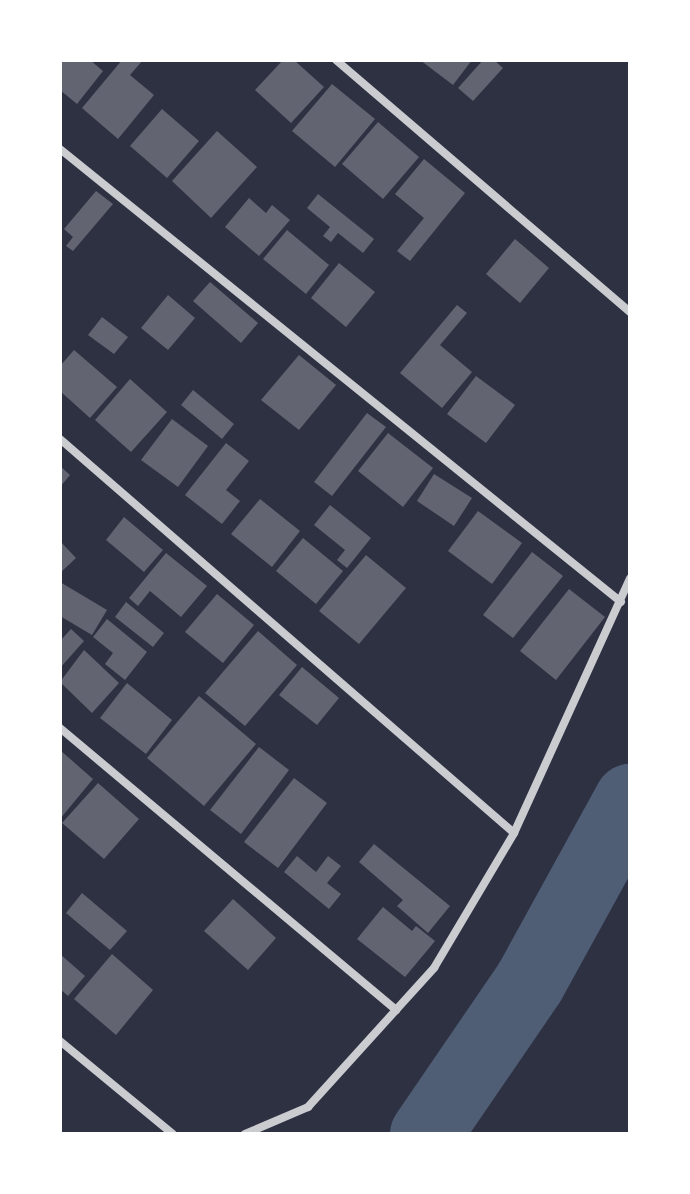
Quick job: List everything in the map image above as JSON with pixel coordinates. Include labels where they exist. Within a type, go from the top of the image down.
[{"type":"street","points":[[336,60],[630,312]]},
{"type":"street","points":[[60,149],[621,602]]},
{"type":"street","points":[[60,439],[514,833]]},
{"type":"street","points":[[245,1134],[308,1107],[434,968],[514,833],[630,578]]},
{"type":"street","points":[[60,728],[396,1010]]},
{"type":"street","points":[[60,1041],[173,1134]]},
{"type":"building","points":[[60,60],[90,60],[103,71],[77,104],[60,90]]},
{"type":"building","points":[[122,60],[143,60],[130,75],[154,95],[118,139],[82,108]]},
{"type":"building","points":[[283,60],[294,60],[324,87],[291,123],[255,90]]},
{"type":"building","points":[[420,60],[472,60],[453,85]]},
{"type":"building","points":[[483,60],[494,60],[503,68],[473,101],[458,88]]},
{"type":"building","points":[[332,84],[375,119],[335,167],[292,131]]},
{"type":"building","points":[[162,109],[199,141],[167,178],[130,146]]},
{"type":"building","points":[[378,122],[419,157],[383,199],[342,164]]},
{"type":"building","points":[[217,131],[257,167],[211,218],[172,181]]},
{"type":"building","points":[[424,159],[465,193],[410,261],[397,251],[424,218],[395,194]]},
{"type":"building","points":[[96,191],[113,204],[73,251],[66,246],[73,237],[64,229]]},
{"type":"building","points":[[318,194],[374,239],[363,253],[338,233],[331,242],[323,236],[330,227],[307,208]]},
{"type":"building","points":[[249,198],[266,213],[272,205],[290,220],[259,256],[225,227]]},
{"type":"building","points":[[287,230],[329,265],[306,294],[263,259]]},
{"type":"building","points":[[515,239],[549,268],[520,303],[486,274]]},
{"type":"building","points":[[339,263],[375,292],[346,327],[311,298]]},
{"type":"building","points":[[210,282],[258,323],[241,343],[193,301]]},
{"type":"building","points":[[168,295],[195,318],[168,350],[141,328]]},
{"type":"building","points":[[457,305],[467,313],[440,345],[472,372],[442,408],[400,373]]},
{"type":"building","points":[[102,317],[128,337],[114,354],[88,335]]},
{"type":"building","points":[[74,350],[117,387],[90,418],[60,391],[60,366]]},
{"type":"building","points":[[299,355],[336,385],[299,430],[261,400]]},
{"type":"building","points":[[476,376],[515,405],[486,443],[447,414]]},
{"type":"building","points":[[130,379],[167,412],[131,452],[95,420]]},
{"type":"building","points":[[193,390],[234,424],[222,439],[181,405]]},
{"type":"building","points":[[367,413],[386,427],[332,496],[314,482]]},
{"type":"building","points":[[172,419],[208,446],[178,487],[141,460]]},
{"type":"building","points":[[388,433],[433,468],[403,507],[358,471]]},
{"type":"building","points":[[226,443],[249,461],[226,490],[240,501],[222,524],[185,495]]},
{"type":"building","points":[[60,466],[70,475],[60,487]]},
{"type":"building","points":[[434,474],[472,498],[454,526],[417,501]]},
{"type":"building","points":[[260,499],[300,531],[272,567],[231,534]]},
{"type":"building","points":[[330,505],[371,538],[347,568],[337,560],[345,550],[314,525]]},
{"type":"building","points":[[478,511],[522,543],[492,584],[448,551]]},
{"type":"building","points":[[124,517],[163,550],[144,572],[106,540]]},
{"type":"building","points":[[303,538],[343,571],[316,604],[276,571]]},
{"type":"building","points":[[60,541],[76,558],[60,573]]},
{"type":"building","points":[[532,552],[563,576],[513,638],[483,615]]},
{"type":"building","points":[[166,553],[207,586],[181,617],[150,591],[138,606],[129,598]]},
{"type":"building","points":[[366,555],[406,588],[359,644],[319,611]]},
{"type":"building","points":[[60,582],[107,610],[92,635],[60,616]]},
{"type":"building","points":[[569,589],[605,617],[556,680],[520,651]]},
{"type":"building","points":[[217,594],[254,625],[223,663],[185,632]]},
{"type":"building","points":[[126,602],[164,633],[153,647],[115,617]]},
{"type":"building","points":[[107,619],[147,652],[125,680],[105,664],[113,653],[93,637]]},
{"type":"building","points":[[71,629],[84,641],[60,668],[60,641]]},
{"type":"building","points":[[258,631],[297,665],[245,726],[205,693]]},
{"type":"building","points":[[84,650],[119,683],[92,713],[60,682]]},
{"type":"building","points":[[302,667],[339,698],[317,725],[279,695]]},
{"type":"building","points":[[127,683],[172,720],[146,754],[100,718]]},
{"type":"building","points":[[199,696],[256,744],[204,806],[147,758]]},
{"type":"building","points":[[259,747],[289,770],[241,834],[210,810]]},
{"type":"building","points":[[60,750],[93,779],[60,819]]},
{"type":"building","points":[[294,778],[327,803],[278,868],[244,842]]},
{"type":"building","points":[[98,783],[139,819],[104,859],[62,823]]},
{"type":"building","points":[[374,844],[450,906],[428,933],[397,906],[403,900],[359,862]]},
{"type":"building","points":[[297,856],[316,872],[328,856],[341,866],[327,883],[341,894],[329,909],[284,872]]},
{"type":"building","points":[[82,893],[127,931],[110,950],[66,913]]},
{"type":"building","points":[[233,899],[276,938],[248,970],[204,931]]},
{"type":"building","points":[[383,907],[412,931],[416,926],[435,941],[405,977],[357,939]]},
{"type":"building","points":[[60,954],[85,976],[68,996],[60,989]]},
{"type":"building","points":[[112,954],[153,990],[116,1035],[74,999]]},
{"type":"waterway","points":[[426,1134],[530,982],[630,800]]}]
